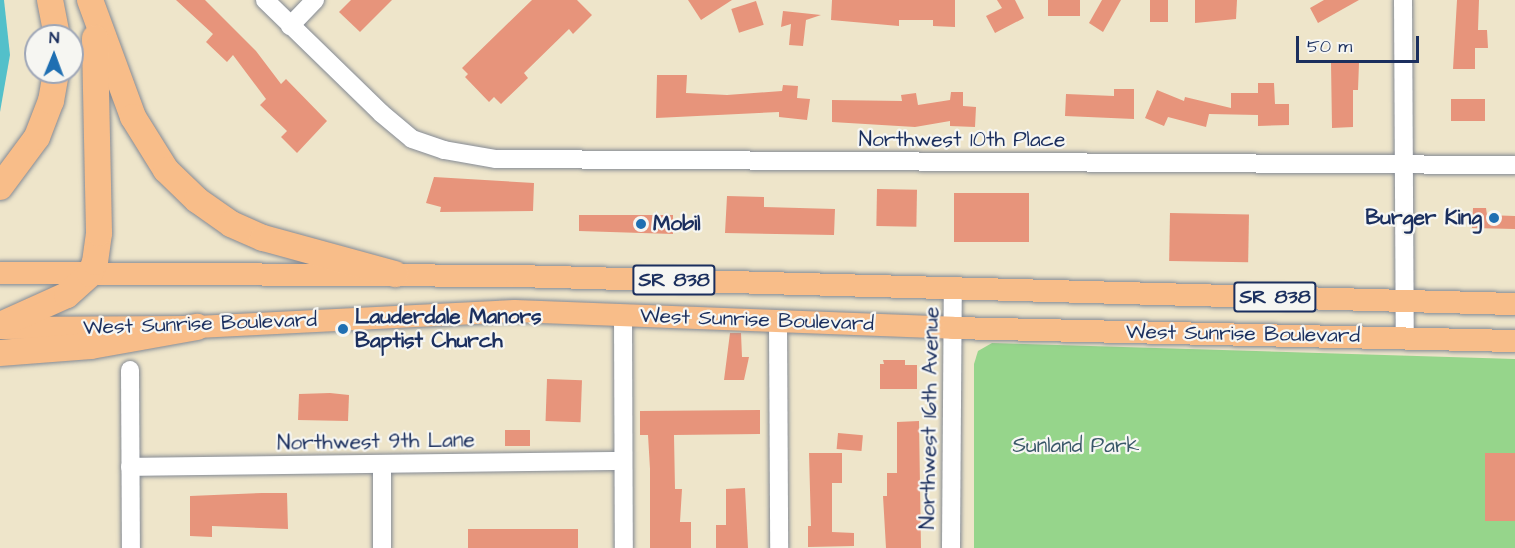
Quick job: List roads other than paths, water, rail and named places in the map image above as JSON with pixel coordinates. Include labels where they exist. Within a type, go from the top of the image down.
[{"type":"highway","points":[[50,0],[55,24]]},
{"type":"highway","points":[[91,2],[133,117],[159,161],[197,200],[231,224],[262,238],[396,274]]},
{"type":"highway","points":[[0,326],[53,303],[90,274],[99,234],[91,2]]},
{"type":"highway","points":[[0,187],[37,137],[51,100],[54,84]]},
{"type":"highway","points":[[0,353],[91,346],[197,327]]},
{"type":"main road","name":"West Sunrise Boulevard","points":[[0,273],[396,274],[1515,304]]},
{"type":"main road","name":"West Sunrise Boulevard","points":[[0,326],[197,327],[515,311],[953,328],[1515,341]]},
{"type":"street","points":[[265,0],[290,26],[315,0]]},
{"type":"street","points":[[1403,0],[1405,338]]},
{"type":"street","name":"Northwest 10th Place","points":[[290,26],[412,139],[444,150],[496,159],[1515,165]]},
{"type":"street","name":"Northwest 16th Avenue","points":[[951,548],[953,288]]},
{"type":"street","points":[[623,316],[624,548]]},
{"type":"street","points":[[778,321],[779,548]]},
{"type":"street","points":[[130,370],[131,548]]},
{"type":"street","name":"Northwest 9th Lane","points":[[130,467],[623,461]]},
{"type":"street","points":[[382,465],[382,548]]},
{"type":"water","points":[[0,0],[4,0],[10,55],[0,112]]},
{"type":"place","name":"Burger King","points":[[1494,218]]},
{"type":"place","name":"Mobil","points":[[641,224]]},
{"type":"place","name":"Lauderdale Manors Baptist Church","points":[[343,329]]},
{"type":"park label","name":"Sunland Park","points":[[1076,446]]}]
